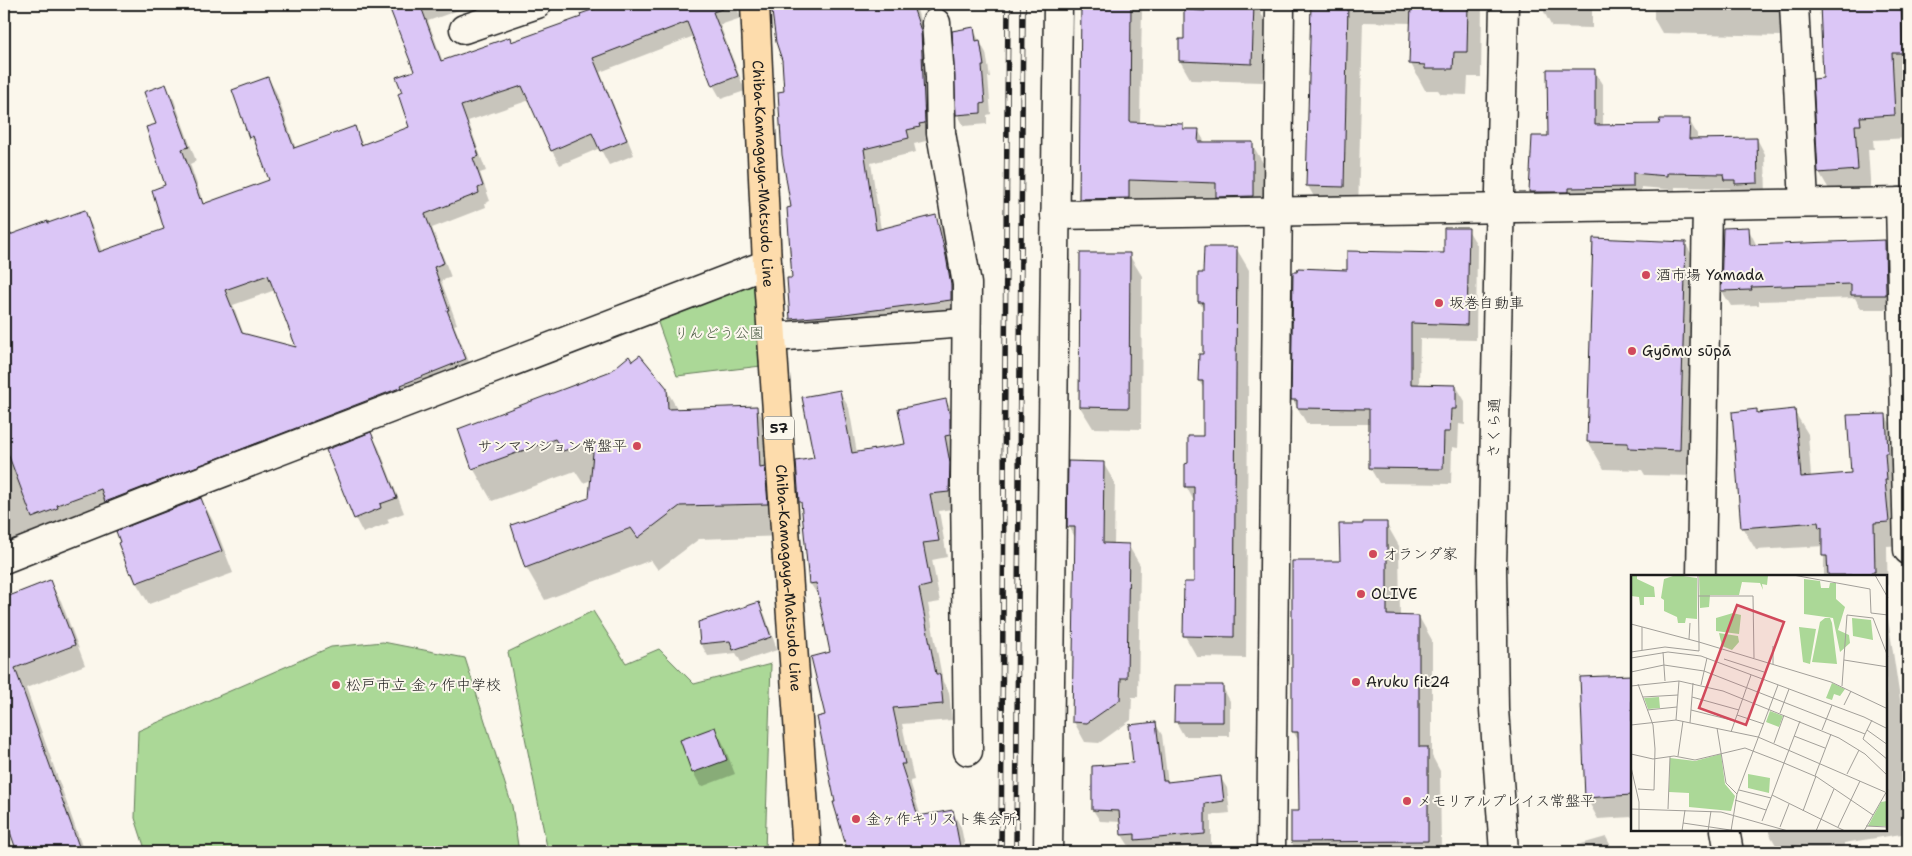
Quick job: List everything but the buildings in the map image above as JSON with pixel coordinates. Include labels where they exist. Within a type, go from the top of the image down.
[{"type":"main road","name":"Chiba-Kamagaya-Matsudo Line","points":[[755,4],[767,264],[807,852]]},
{"type":"street","points":[[464,29],[537,4]]},
{"type":"street","points":[[1048,852],[1058,4]]},
{"type":"street","points":[[1271,852],[1280,4]]},
{"type":"street","name":"さくら通","points":[[1504,4],[1498,208],[1492,567],[1494,709],[1504,852]]},
{"type":"street","points":[[1794,4],[1804,203]]},
{"type":"street","points":[[936,23],[940,78],[941,134],[967,284],[968,751]]},
{"type":"street","points":[[1055,216],[1904,202],[1908,550]]},
{"type":"street","points":[[1701,575],[1707,205]]},
{"type":"street","points":[[4,559],[201,480],[767,264]]},
{"type":"street","points":[[773,337],[966,323]]},
{"type":"street","points":[[1725,831],[1729,852]]},
{"type":"green space","name":"りんどう公園","points":[[758,275],[761,366],[677,376],[656,317]]},
{"type":"green space","points":[[593,611],[626,663],[659,649],[694,684],[771,664],[765,852],[548,852],[508,652]]},
{"type":"green space","points":[[383,642],[465,658],[512,806],[519,852],[146,852],[135,818],[138,731],[331,647]]},
{"type":"railway","points":[[1001,852],[1008,4]]},
{"type":"railway","points":[[1016,852],[1023,4]]},
{"type":"place","name":"酒市場 Yamada","points":[[1646,275]]},
{"type":"place","name":"坂巻自動車","points":[[1439,303]]},
{"type":"place","name":"Gyōmu sūpā","points":[[1632,351]]},
{"type":"place","name":"サンマンション常盤平","points":[[637,446]]},
{"type":"place","name":"オランダ家","points":[[1373,554]]},
{"type":"place","name":"OLIVE","points":[[1361,594]]},
{"type":"place","name":"Aruku fit24","points":[[1356,682]]},
{"type":"place","name":"松戸市立 金ヶ作中学校","points":[[336,685]]},
{"type":"place","name":"メモリアルプレイス常盤平","points":[[1407,801]]},
{"type":"place","name":"金ヶ作キリスト集会所","points":[[856,819]]}]
